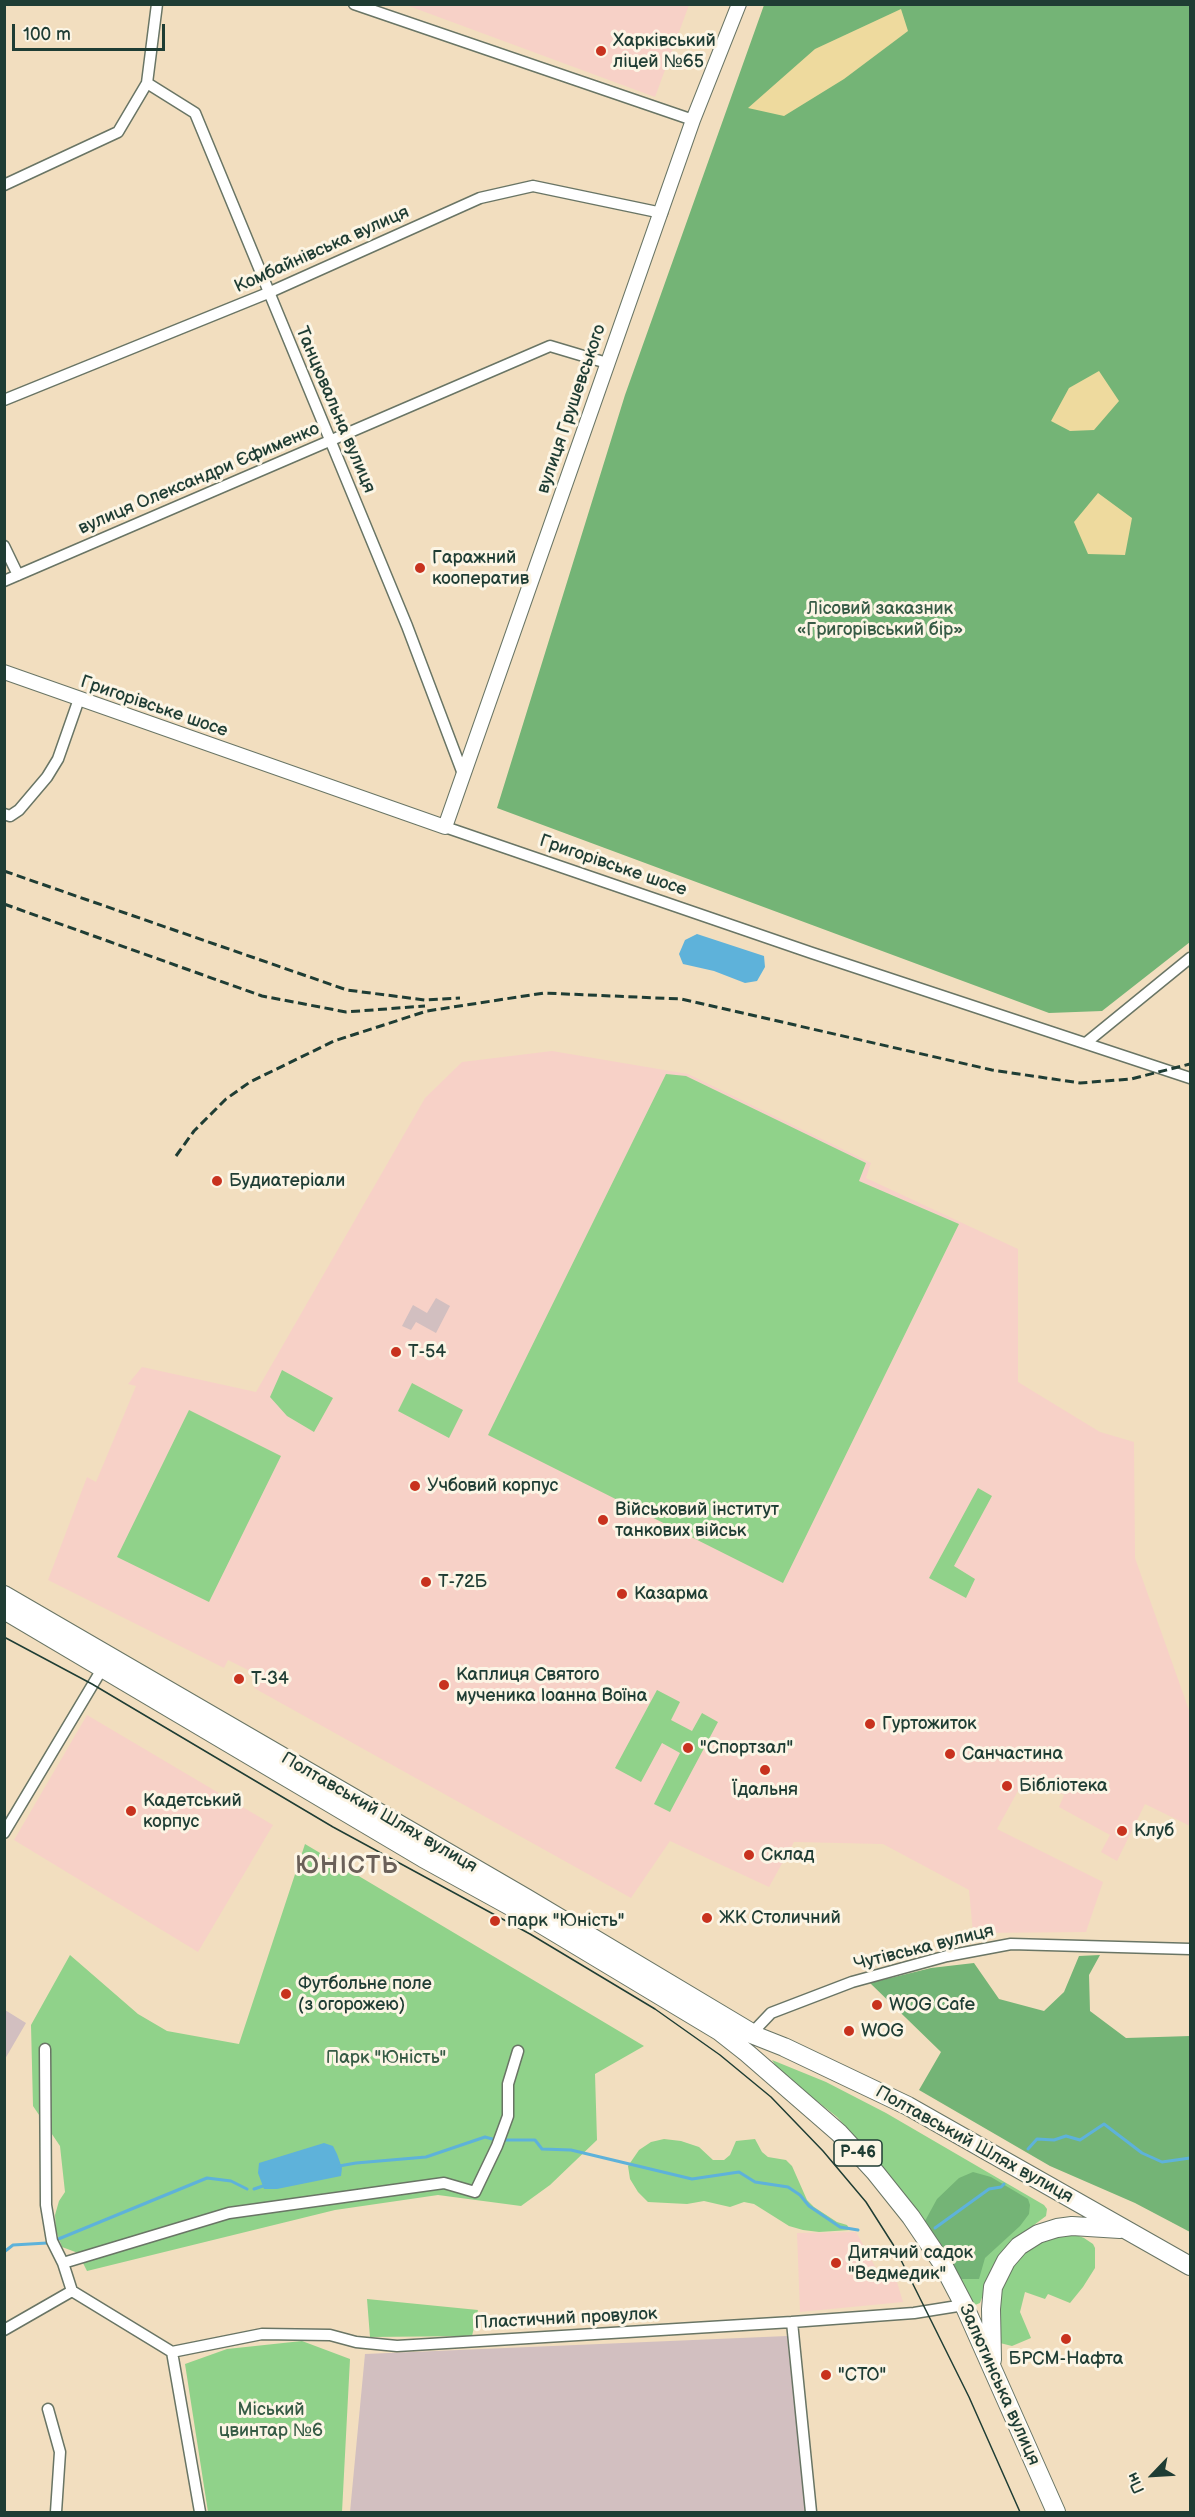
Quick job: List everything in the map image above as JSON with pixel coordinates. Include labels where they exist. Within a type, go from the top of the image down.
[{"type":"main road","name":"Полтавський Шлях вулиця","points":[[4,1595],[106,1662],[622,1972]]},
{"type":"main road","name":"Полтавський Шлях вулиця","points":[[4,1611],[106,1662],[526,1898],[752,2033]]},
{"type":"main road","name":"Залютинська вулиця","points":[[622,1972],[729,2038],[839,2133],[875,2172],[911,2217],[942,2263],[964,2305],[1056,2512]]},
{"type":"main road","name":"Полтавський Шлях вулиця","points":[[680,2007],[752,2033],[908,2106],[1191,2266]]},
{"type":"main road","points":[[964,2305],[974,2310],[982,2310],[988,2306],[1005,2261],[1018,2246],[1038,2234],[1072,2226],[1125,2229]]},
{"type":"main road","points":[[991,2300],[993,2345],[991,2364]]},
{"type":"street","points":[[4,185],[118,132],[147,82],[157,4]]},
{"type":"street","points":[[354,4],[693,120]]},
{"type":"street","name":"вулиця Грушевського","points":[[445,827],[693,120],[739,4]]},
{"type":"street","name":"Танцювальна вулиця","points":[[147,82],[195,112],[407,626],[463,774]]},
{"type":"street","name":"Комбайнівська вулиця","points":[[4,400],[268,293],[480,198],[533,186],[662,213]]},
{"type":"street","name":"вулиця Олександри Єфименко","points":[[4,581],[550,346],[607,363]]},
{"type":"street","points":[[4,546],[18,575]]},
{"type":"street","name":"Григорівське шосе","points":[[4,672],[812,953],[1191,1078]]},
{"type":"street","points":[[4,814],[10,816],[19,810],[51,770],[58,759],[79,699]]},
{"type":"street","points":[[1087,1042],[1191,958]]},
{"type":"street","points":[[4,1833],[106,1662]]},
{"type":"street","name":"Чутівська вулиця","points":[[752,2033],[771,2013],[852,1982],[947,1956],[1011,1944],[1191,1949]]},
{"type":"street","points":[[45,2049],[46,2205],[51,2238],[63,2263],[72,2291],[172,2352],[200,2512]]},
{"type":"street","points":[[63,2263],[229,2213],[444,2183],[475,2192],[497,2146],[508,2116],[508,2084],[518,2051]]},
{"type":"street","points":[[4,2330],[72,2291]]},
{"type":"street","name":"Пластичний провулок","points":[[172,2352],[262,2334],[330,2335],[356,2342],[397,2346],[792,2322],[914,2313],[964,2305]]},
{"type":"street","points":[[792,2322],[811,2512]]},
{"type":"street","points":[[48,2409],[60,2452],[56,2512]]},
{"type":"shaded area","name":"Харківський ліцей №65","points":[[406,5],[689,5],[655,97]]},
{"type":"shaded area","name":"Військовий інститут танкових військ","points":[[552,1051],[688,1074],[871,1163],[866,1178],[1018,1249],[1018,1382],[1100,1432],[1134,1442],[1135,1558],[1190,1713],[1190,1826],[1145,1804],[1117,1861],[1101,1852],[1110,1835],[1059,1807],[1064,1795],[1025,1778],[997,1829],[1103,1882],[1086,1932],[973,1933],[969,1890],[883,1844],[794,1842],[769,1887],[670,1841],[631,1898],[254,1688],[260,1676],[228,1660],[224,1668],[48,1580],[87,1477],[96,1482],[136,1386],[128,1384],[142,1367],[256,1392],[425,1098],[462,1062]]},
{"type":"shaded area","points":[[436,1298],[450,1306],[436,1333],[416,1322],[411,1330],[402,1326],[413,1305],[427,1313]]},
{"type":"shaded area","points":[[87,1715],[273,1825],[198,1952],[14,1840]]},
{"type":"shaded area","points":[[5,2010],[26,2023],[5,2059]]},
{"type":"shaded area","name":"Дитячий садок \"Ведмедик\"","points":[[856,2232],[882,2279],[895,2275],[903,2302],[800,2312],[797,2233]]},
{"type":"shaded area","points":[[787,2336],[806,2512],[350,2512],[365,2354]]},
{"type":"green space","name":"Лісовий заказник «Григорівський бір»","points":[[764,5],[1190,5],[1190,942],[1102,1011],[1049,1013],[497,808],[625,395]]},
{"type":"green space","points":[[666,1074],[686,1076],[866,1163],[859,1181],[959,1224],[783,1583],[488,1435]]},
{"type":"green space","points":[[282,1370],[333,1398],[314,1432],[287,1416],[270,1397]]},
{"type":"green space","points":[[412,1383],[463,1410],[449,1438],[398,1411]]},
{"type":"green space","points":[[189,1410],[281,1456],[209,1602],[117,1557]]},
{"type":"green space","points":[[978,1488],[992,1496],[954,1566],[975,1579],[966,1598],[929,1578]]},
{"type":"green space","name":"\"Спортзал\"","points":[[657,1690],[680,1702],[671,1720],[692,1731],[702,1713],[718,1722],[670,1812],[654,1804],[680,1753],[662,1743],[641,1782],[615,1768]]},
{"type":"green space","name":"Парк \"Юність\"","points":[[305,1844],[644,2046],[595,2074],[597,2140],[550,2185],[521,2206],[438,2195],[335,2210],[87,2271],[78,2253],[62,2247],[56,2231],[55,2215],[59,2201],[65,2192],[60,2146],[33,2106],[31,2025],[70,1955],[138,2014],[167,2031],[239,2044]]},
{"type":"green space","points":[[1100,1955],[1089,1975],[1090,2011],[1126,2038],[1190,2036],[1190,2232],[1135,2203],[1050,2166],[919,2090],[941,2052],[870,1983],[931,1968],[974,1963],[999,1999],[1044,2011],[1064,1992],[1079,1956]]},
{"type":"green space","points":[[772,2060],[826,2082],[886,2113],[1044,2205],[1047,2209],[1046,2216],[1018,2237],[989,2279],[980,2303],[975,2305],[973,2303],[925,2221],[867,2150],[837,2117],[779,2071]]},
{"type":"green space","points":[[664,2139],[681,2141],[699,2147],[713,2160],[724,2160],[730,2155],[736,2141],[755,2139],[762,2152],[768,2157],[786,2160],[792,2166],[807,2200],[814,2207],[837,2222],[847,2225],[850,2230],[819,2232],[803,2230],[789,2226],[754,2204],[744,2202],[730,2207],[704,2201],[687,2204],[648,2202],[630,2179],[628,2166],[639,2150],[651,2142]]},
{"type":"green space","points":[[973,2172],[991,2177],[1028,2199],[1029,2214],[1020,2226],[985,2258],[979,2279],[961,2279],[925,2221],[937,2199],[959,2178]]},
{"type":"green space","points":[[1071,2233],[1084,2238],[1095,2248],[1095,2268],[1083,2287],[1070,2303],[1048,2294],[1045,2299],[1025,2292],[1020,2312],[1031,2338],[1012,2346],[1000,2343],[995,2319],[1006,2269],[1033,2244]]},
{"type":"green space","points":[[367,2299],[478,2310],[472,2336],[370,2337]]},
{"type":"green space","name":"Міський цвинтар №6","points":[[302,2341],[350,2359],[342,2512],[208,2512],[185,2364],[227,2349]]},
{"type":"sand","points":[[901,9],[908,31],[844,79],[784,116],[748,108],[815,49]]},
{"type":"sand","points":[[1099,371],[1119,401],[1094,430],[1070,431],[1051,421],[1069,388]]},
{"type":"sand","points":[[1098,493],[1132,518],[1125,555],[1088,554],[1074,522]]},
{"type":"water","points":[[697,934],[764,956],[765,967],[757,981],[745,983],[714,971],[683,964],[679,954],[685,940]]},
{"type":"water","points":[[324,2143],[333,2146],[342,2168],[341,2176],[277,2189],[264,2189],[258,2173],[259,2163]]},
{"type":"waterway","points":[[1028,2149],[1037,2139],[1054,2140],[1066,2136],[1080,2140],[1104,2124],[1142,2153],[1162,2162],[1190,2158]]},
{"type":"waterway","points":[[339,2166],[426,2157],[485,2137],[496,2140]]},
{"type":"waterway","points":[[503,2140],[535,2140],[542,2149],[571,2150],[692,2179],[739,2172],[755,2182],[788,2187],[800,2195],[809,2206],[840,2227],[858,2230]]},
{"type":"waterway","points":[[56,2240],[207,2178],[231,2181],[247,2189]]},
{"type":"waterway","points":[[935,2228],[989,2189],[1001,2187],[1004,2184]]},
{"type":"waterway","points":[[254,2189],[266,2185]]},
{"type":"waterway","points":[[4,2252],[13,2245],[47,2243]]},
{"type":"tram line","points":[[4,1637],[92,1684],[333,1827],[530,1934],[655,2009],[720,2055],[771,2097],[823,2151],[866,2202],[894,2246],[969,2397],[1020,2512]]},
{"type":"railway","points":[[4,871],[347,990],[425,1000],[460,998]]},
{"type":"railway","points":[[4,904],[262,996],[346,1012],[425,1006]]},
{"type":"railway","points":[[176,1156],[194,1131],[226,1099],[250,1082],[334,1041],[427,1011],[544,993],[681,999],[992,1070],[1080,1083],[1131,1079],[1190,1064]]},
{"type":"place","name":"Харківський ліцей №65","points":[[601,51]]},
{"type":"place","name":"Гаражний кооператив","points":[[420,568]]},
{"type":"place","name":"Будиатеріали","points":[[217,1181]]},
{"type":"place","name":"Т-54","points":[[396,1352]]},
{"type":"place","name":"Учбовий корпус","points":[[415,1486]]},
{"type":"place","name":"Військовий інститут танкових військ","points":[[603,1520]]},
{"type":"place","name":"Т-72Б","points":[[426,1582]]},
{"type":"place","name":"Казарма","points":[[622,1594]]},
{"type":"place","name":"T-34","points":[[239,1679]]},
{"type":"place","name":"Каплиця Святого мученика Іоанна Воїна","points":[[444,1685]]},
{"type":"place","name":"Гуртожиток","points":[[870,1724]]},
{"type":"place","name":"\"Спортзал\"","points":[[688,1748]]},
{"type":"place","name":"Санчастина","points":[[950,1754]]},
{"type":"place","name":"Їдальня","points":[[765,1770]]},
{"type":"place","name":"Бібліотека","points":[[1007,1786]]},
{"type":"place","name":"Кадетський корпус","points":[[131,1811]]},
{"type":"place","name":"Клуб","points":[[1122,1831]]},
{"type":"place","name":"Склад","points":[[749,1855]]},
{"type":"place","name":"ЖК Столичний","points":[[707,1918]]},
{"type":"place","name":"парк \"Юність\"","points":[[495,1921]]},
{"type":"place","name":"Футбольне поле (з огорожею)","points":[[286,1994]]},
{"type":"place","name":"WOG Cafe","points":[[877,2005]]},
{"type":"place","name":"WOG","points":[[849,2031]]},
{"type":"place","name":"Дитячий садок \"Ведмедик\"","points":[[836,2263]]},
{"type":"place","name":"БРСМ-Нафта","points":[[1066,2339]]},
{"type":"place","name":"\"СТО\"","points":[[826,2375]]},
{"type":"district","name":"ЮНІСТЬ","points":[[347,1867]]}]
